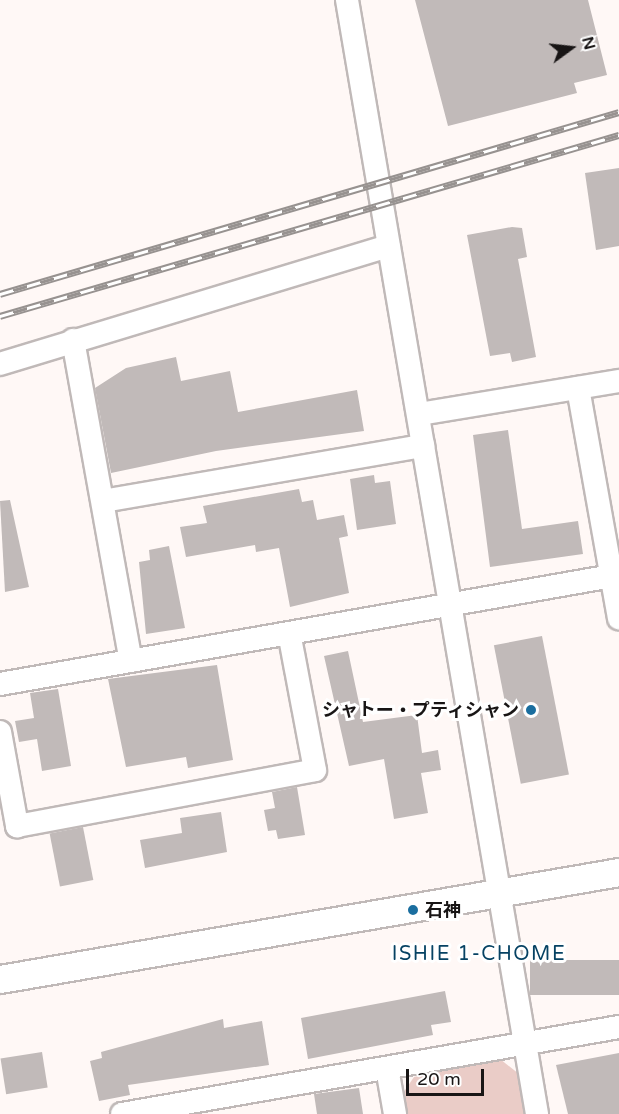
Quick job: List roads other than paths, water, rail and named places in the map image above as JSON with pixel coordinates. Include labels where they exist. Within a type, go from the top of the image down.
[{"type":"street","points":[[347,0],[537,1114]]},
{"type":"street","points":[[0,364],[388,246]]},
{"type":"street","points":[[73,340],[131,661]]},
{"type":"street","points":[[418,414],[619,381]]},
{"type":"street","points":[[578,387],[619,618]]},
{"type":"street","points":[[103,501],[423,446]]},
{"type":"street","points":[[0,684],[612,576]]},
{"type":"street","points":[[0,732],[17,826],[315,770],[290,633]]},
{"type":"street","points":[[0,979],[619,872]]},
{"type":"street","points":[[122,1114],[619,1027]]},
{"type":"street","points":[[387,1068],[394,1114]]},
{"type":"railway","points":[[0,294],[619,112]]},
{"type":"railway","points":[[0,316],[619,135]]},
{"type":"place","name":"シャトー・プティシャン","points":[[531,710]]},
{"type":"place","name":"石神","points":[[413,910]]},
{"type":"district","name":"ISHIE 1-CHOME","points":[[479,954]]}]
